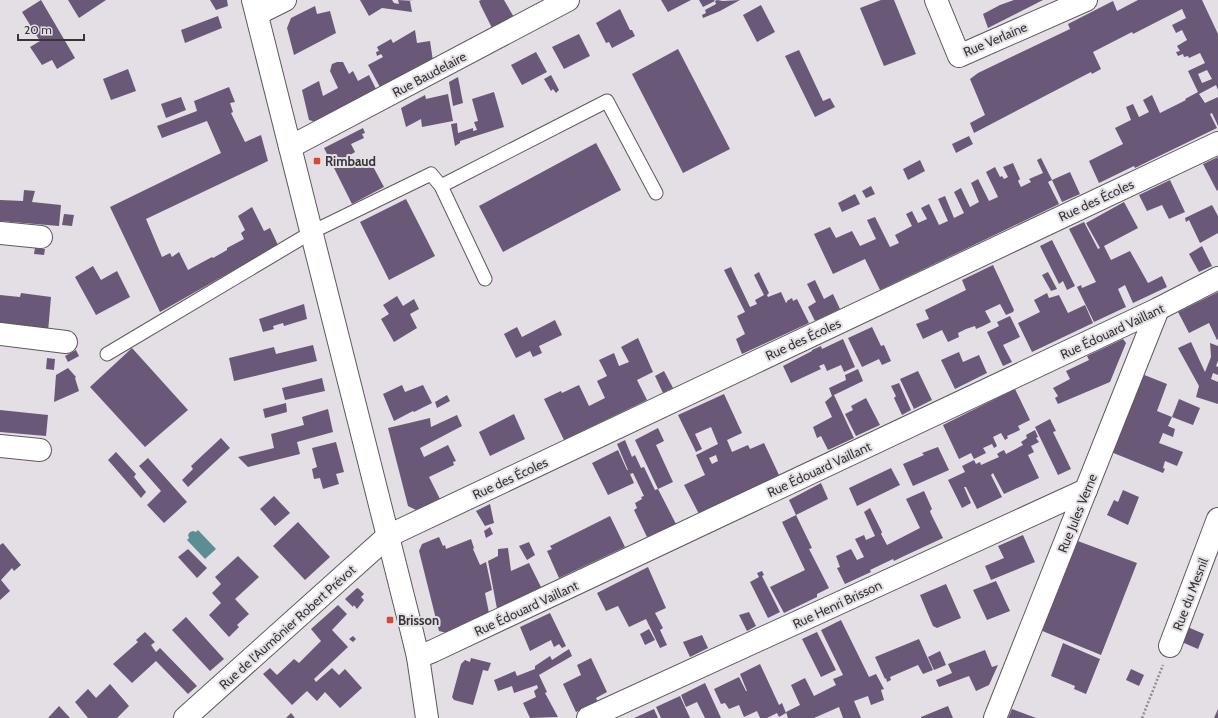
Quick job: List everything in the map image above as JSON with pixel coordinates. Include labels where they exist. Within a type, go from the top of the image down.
[{"type":"street","points":[[285,0],[255,7],[418,657],[427,718]]},
{"type":"street","name":"Rue Baudelaire","points":[[290,147],[568,0]]},
{"type":"street","name":"Rue Verlaine","points":[[936,0],[959,56],[1086,0]]},
{"type":"street","name":"Rue des Écoles","points":[[388,536],[1218,143]]},
{"type":"street","points":[[0,233],[41,237]]},
{"type":"street","name":"Rue Édouard Vaillant","points":[[418,657],[447,645],[1158,309],[1218,278]]},
{"type":"street","name":"Rue Jules Verne","points":[[995,718],[1158,309]]},
{"type":"street","points":[[0,334],[66,342]]},
{"type":"street","points":[[0,446],[40,450]]},
{"type":"street","name":"Rue Henri Brisson","points":[[588,718],[1086,490]]},
{"type":"street","name":"Rue du Mesnil","points":[[1170,646],[1218,519]]},
{"type":"street","name":"Rue de l'Aumônier Robert Prévot","points":[[185,718],[388,536]]},
{"type":"lane","points":[[441,186],[607,101],[656,193]]},
{"type":"lane","points":[[107,354],[312,232],[431,174],[441,186],[485,279]]},
{"type":"path","points":[[1142,718],[1170,646]]},
{"type":"water","points":[[198,530],[216,549],[205,559],[187,540],[190,532],[196,532]]},
{"type":"building","points":[[41,0],[75,58],[57,69],[52,60],[42,65],[30,47],[40,41],[22,12]]},
{"type":"building","points":[[68,0],[106,0],[79,18]]},
{"type":"building","points":[[210,0],[227,0],[228,6],[216,10]]},
{"type":"building","points":[[360,0],[392,0],[394,3],[399,4],[398,0],[414,1],[410,1],[412,12],[382,8],[369,16]]},
{"type":"building","points":[[504,0],[515,19],[493,30],[479,1]]},
{"type":"building","points":[[661,0],[691,0],[668,12]]},
{"type":"building","points":[[699,0],[714,0],[715,1],[703,7]]},
{"type":"building","points":[[740,0],[703,18],[702,15],[706,13],[705,10],[716,4],[715,1]]},
{"type":"building","points":[[881,0],[894,0],[916,54],[884,66],[860,8]]},
{"type":"building","points":[[1014,0],[1043,0],[988,28],[983,14],[1000,5]]},
{"type":"building","points":[[1138,0],[1202,0],[1218,34],[1218,90],[1216,85],[1199,94],[1205,103],[1218,97],[1218,126],[1212,113],[1210,114],[1217,128],[1135,168],[1134,166],[1099,183],[1089,161],[1123,144],[1115,128],[1131,120],[1126,107],[1133,104],[1139,117],[1149,112],[1143,100],[1152,95],[1160,113],[1198,92],[1188,71],[1205,63],[1200,53],[1189,58],[1188,56],[1184,57],[1183,54],[1178,56],[1176,52],[1180,51],[1177,46],[1187,40],[1182,30],[1176,33],[1172,25],[1186,18],[1182,9],[1093,52],[1101,69],[1092,74],[1091,72],[974,133],[970,123],[985,115],[970,79],[978,73],[1070,29],[1068,24],[1113,1],[1117,11]],"holes":[[[1207,70],[1212,79],[1202,83],[1198,74]]]},
{"type":"building","points":[[761,5],[775,32],[757,42],[743,15]]},
{"type":"building","points":[[315,6],[317,14],[330,11],[336,33],[294,55],[287,28],[291,18]]},
{"type":"building","points":[[620,9],[630,30],[632,30],[635,36],[612,48],[609,42],[606,43],[596,23]]},
{"type":"building","points":[[218,16],[222,28],[185,43],[181,30]]},
{"type":"building","points":[[415,30],[417,43],[430,41],[433,61],[381,89],[368,65],[383,57],[381,54],[377,56],[376,52],[379,51],[377,47],[391,39],[393,43]]},
{"type":"building","points":[[579,34],[590,56],[564,69],[552,47]]},
{"type":"building","points":[[678,49],[730,149],[683,173],[632,74]]},
{"type":"building","points":[[799,50],[823,101],[830,98],[835,107],[815,117],[785,56]]},
{"type":"building","points":[[536,52],[547,72],[522,85],[511,65]]},
{"type":"building","points":[[343,62],[349,74],[353,71],[358,81],[369,75],[377,91],[316,122],[309,120],[302,90],[319,81],[323,96],[338,88],[330,71],[332,64]]},
{"type":"building","points":[[128,69],[136,91],[111,100],[103,79]]},
{"type":"building","points":[[551,75],[559,90],[556,93],[553,89],[551,91],[544,79]]},
{"type":"building","points":[[458,77],[463,103],[453,106],[449,82]]},
{"type":"building","points":[[229,87],[235,102],[230,103],[233,112],[231,113],[245,142],[261,135],[268,161],[146,219],[162,257],[170,253],[172,257],[179,252],[188,270],[212,257],[213,258],[227,250],[227,248],[244,239],[241,233],[245,230],[238,216],[252,207],[264,231],[270,228],[278,245],[160,312],[110,207],[221,153],[207,121],[162,138],[157,126],[197,111],[194,101]]},
{"type":"building","points":[[494,92],[504,127],[460,141],[460,143],[455,146],[451,124],[457,123],[458,133],[473,128],[473,131],[477,130],[474,122],[478,121],[472,99]]},
{"type":"building","points":[[448,94],[453,121],[422,127],[421,119],[406,127],[401,108],[425,95],[426,99]]},
{"type":"building","points":[[181,97],[186,110],[166,118],[161,104]]},
{"type":"building","points":[[363,128],[365,133],[362,134],[364,138],[351,144],[355,152],[347,157],[352,167],[369,159],[384,187],[352,204],[324,148]]},
{"type":"building","points":[[969,136],[973,144],[956,153],[952,144]]},
{"type":"building","points":[[596,143],[621,190],[503,252],[479,206]]},
{"type":"building","points":[[1218,157],[1218,190],[1217,191],[1203,164]]},
{"type":"building","points":[[1041,158],[1052,180],[1048,182],[1059,204],[880,290],[865,259],[833,274],[814,234],[830,227],[836,238],[852,231],[860,246],[876,239],[867,220],[875,217],[890,247],[899,243],[895,235],[912,226],[906,214],[912,211],[918,223],[927,219],[921,208],[929,204],[939,225],[948,221],[938,199],[945,196],[954,218],[964,213],[954,192],[961,188],[970,207],[979,202],[971,183],[978,179],[989,201],[998,197],[986,172],[995,167],[1000,177],[1002,176],[1004,179],[1008,177],[1003,167],[1013,163],[1020,179],[1018,181],[1021,187],[1031,182],[1029,179],[1043,173],[1037,160]]},
{"type":"building","points":[[920,160],[925,171],[908,180],[903,169]]},
{"type":"building","points":[[1070,172],[1080,194],[1062,202],[1052,180]]},
{"type":"building","points":[[1170,180],[1185,212],[1169,219],[1162,205],[1147,211],[1139,195]]},
{"type":"building","points":[[871,186],[875,194],[866,198],[862,191]]},
{"type":"building","points":[[24,190],[35,191],[32,202],[61,205],[59,226],[0,221],[0,200],[23,201]]},
{"type":"building","points":[[855,194],[860,204],[842,212],[838,203]]},
{"type":"building","points":[[406,199],[435,256],[389,280],[360,222]]},
{"type":"building","points":[[1124,202],[1138,228],[1104,246],[1111,260],[1130,251],[1148,283],[1162,276],[1167,287],[1133,303],[1125,285],[1118,289],[1126,307],[1094,322],[1077,287],[1081,285],[1082,288],[1096,282],[1069,229],[1084,222],[1098,249],[1100,248],[1086,223]]},
{"type":"building","points":[[1212,205],[1218,216],[1218,233],[1200,243],[1189,220],[1186,222],[1185,218]]},
{"type":"building","points":[[64,214],[74,215],[72,226],[62,225]]},
{"type":"building","points":[[1052,240],[1075,286],[1067,290],[1063,281],[1059,284],[1040,246]]},
{"type":"building","points":[[1202,246],[1212,266],[1199,272],[1189,254]]},
{"type":"building","points":[[35,248],[45,249],[44,255],[34,254]]},
{"type":"building","points":[[993,265],[1014,310],[1013,312],[1006,315],[1000,304],[985,311],[991,322],[976,329],[975,326],[966,329],[958,333],[959,337],[948,342],[942,330],[923,339],[916,324],[929,319],[925,310],[966,290],[962,280]]},
{"type":"building","points":[[93,266],[101,280],[117,271],[130,297],[96,315],[75,277]]},
{"type":"building","points":[[731,267],[750,307],[757,304],[755,300],[764,295],[754,275],[759,272],[769,293],[767,295],[768,297],[781,292],[786,303],[792,298],[793,301],[797,299],[809,323],[742,354],[736,339],[745,334],[737,316],[745,312],[724,270]]},
{"type":"building","points":[[1048,272],[1057,289],[1051,291],[1042,275]]},
{"type":"building","points":[[815,280],[824,299],[833,294],[840,309],[815,321],[808,307],[816,302],[807,284]]},
{"type":"building","points":[[1218,292],[1218,339],[1217,340],[1209,323],[1189,333],[1178,312]]},
{"type":"building","points":[[21,293],[51,297],[48,332],[0,327],[0,295],[20,297]]},
{"type":"building","points":[[1047,293],[1049,298],[1059,295],[1068,313],[1085,305],[1093,323],[1032,352],[1018,323],[1040,312],[1034,300]]},
{"type":"building","points":[[397,296],[403,306],[414,299],[419,309],[410,314],[417,328],[394,342],[381,319],[389,314],[383,305]]},
{"type":"building","points":[[304,304],[307,319],[284,326],[283,323],[273,326],[274,329],[263,332],[259,319]]},
{"type":"building","points":[[1010,316],[1020,337],[1003,345],[1012,362],[1003,366],[987,332],[999,326],[997,322]]},
{"type":"building","points":[[555,320],[562,335],[539,346],[542,353],[533,357],[530,351],[516,358],[504,334],[517,327],[522,337]]},
{"type":"building","points":[[872,327],[881,346],[884,345],[891,361],[882,365],[879,359],[862,367],[848,338]]},
{"type":"building","points":[[638,338],[653,372],[637,380],[647,400],[564,440],[544,399],[579,385],[589,406],[605,398],[597,381],[607,376],[599,360],[614,353],[619,366],[629,362],[621,347]]},
{"type":"building","points":[[843,339],[855,367],[844,372],[841,365],[827,371],[824,364],[819,366],[821,369],[791,383],[783,366],[812,350],[821,346],[822,349]]},
{"type":"building","points":[[1123,339],[1126,343],[1110,382],[1058,404],[1055,398],[1058,396],[1053,388],[1070,379],[1066,371],[1089,360],[1087,356]]},
{"type":"building","points":[[1191,342],[1205,372],[1211,357],[1210,343],[1218,346],[1218,361],[1216,366],[1218,367],[1218,375],[1213,373],[1211,379],[1218,382],[1218,404],[1196,397],[1199,386],[1178,348]]},
{"type":"building","points":[[313,345],[317,361],[234,381],[229,358],[274,347],[276,354]]},
{"type":"building","points":[[132,348],[188,410],[145,447],[90,387]]},
{"type":"building","points":[[76,350],[79,356],[68,362],[65,356]]},
{"type":"building","points":[[959,352],[963,362],[979,355],[987,373],[955,389],[941,360]]},
{"type":"building","points":[[47,358],[55,359],[54,370],[46,369]]},
{"type":"building","points":[[68,368],[76,377],[79,391],[54,402],[56,375]]},
{"type":"building","points":[[858,369],[863,381],[834,395],[854,438],[828,450],[821,436],[817,438],[813,427],[832,417],[825,402],[832,396],[829,388],[846,380],[845,375]]},
{"type":"building","points":[[664,371],[673,388],[663,393],[655,376]]},
{"type":"building","points":[[918,371],[932,400],[914,409],[900,379]]},
{"type":"building","points":[[1142,374],[1167,384],[1157,411],[1172,417],[1168,426],[1175,429],[1173,437],[1163,433],[1159,443],[1183,452],[1177,466],[1165,461],[1163,468],[1165,469],[1163,473],[1111,452]]},
{"type":"building","points":[[322,378],[325,391],[285,400],[282,388]]},
{"type":"building","points":[[899,383],[911,410],[902,415],[894,398],[896,396],[891,386]]},
{"type":"building","points":[[402,385],[405,392],[423,385],[432,403],[394,421],[383,394]]},
{"type":"building","points":[[1015,389],[1030,420],[1018,426],[1020,430],[1007,436],[1008,438],[1005,440],[1001,433],[993,437],[997,446],[994,448],[992,444],[983,448],[986,453],[974,459],[971,453],[959,459],[943,425]]},
{"type":"building","points":[[724,394],[742,433],[727,440],[732,452],[748,445],[750,449],[764,443],[779,475],[699,514],[684,485],[705,475],[696,455],[718,444],[711,427],[695,434],[702,449],[696,452],[678,415]],"holes":[[[716,455],[718,461],[712,464],[709,458]]]},
{"type":"building","points":[[447,395],[450,401],[437,408],[435,402]]},
{"type":"building","points":[[866,398],[880,425],[856,436],[845,414],[853,410],[851,406]]},
{"type":"building","points":[[1179,399],[1200,408],[1193,425],[1172,417]]},
{"type":"building","points":[[286,403],[287,412],[265,418],[263,409]]},
{"type":"building","points":[[328,409],[333,432],[297,442],[300,454],[248,467],[238,457],[274,448],[271,434],[304,425],[302,417]]},
{"type":"building","points":[[0,410],[48,415],[46,436],[0,432]]},
{"type":"building","points":[[514,414],[525,439],[490,456],[479,432]]},
{"type":"building","points":[[457,415],[462,426],[420,448],[424,457],[448,445],[456,461],[453,462],[454,465],[429,477],[440,499],[416,510],[408,506],[388,428],[430,418],[431,427]]},
{"type":"building","points":[[1050,419],[1056,431],[1053,432],[1071,469],[1058,475],[1035,427]]},
{"type":"building","points":[[658,428],[664,441],[656,445],[673,482],[658,489],[635,440]]},
{"type":"building","points":[[1035,430],[1038,437],[1036,438],[1039,442],[1031,446],[1034,452],[1028,455],[1039,478],[1004,494],[993,473],[991,475],[1002,497],[977,509],[966,487],[964,487],[971,503],[962,508],[948,480],[965,472],[962,466],[974,460],[976,464],[980,462],[981,465],[999,457],[997,454],[1004,450],[1006,454],[1023,445],[1021,442],[1027,438],[1026,435]]},
{"type":"building","points":[[221,438],[230,448],[188,487],[182,480],[193,469],[191,466]]},
{"type":"building","points":[[625,440],[632,457],[635,455],[641,468],[644,467],[655,490],[658,489],[676,524],[647,537],[634,510],[637,508],[635,503],[644,496],[633,473],[630,474],[634,483],[608,495],[592,463],[618,450],[628,470],[617,444]]},
{"type":"building","points":[[336,442],[344,472],[336,474],[339,484],[323,489],[320,478],[314,479],[312,469],[317,467],[312,448]]},
{"type":"building","points":[[938,447],[949,470],[913,486],[903,464],[924,455],[922,453]]},
{"type":"building","points":[[116,452],[136,474],[134,477],[146,492],[141,498],[108,460]]},
{"type":"building","points":[[148,458],[187,502],[164,523],[147,505],[161,491],[139,466]]},
{"type":"building","points":[[891,468],[900,485],[857,506],[849,488]]},
{"type":"building","points":[[821,483],[828,499],[796,515],[789,500]]},
{"type":"building","points":[[1123,490],[1139,497],[1128,525],[1107,515],[1114,500],[1118,502]]},
{"type":"building","points":[[924,491],[932,509],[930,511],[931,514],[943,538],[894,561],[893,559],[870,570],[871,572],[845,584],[837,568],[840,567],[836,556],[851,549],[857,560],[864,557],[855,539],[864,535],[866,540],[875,536],[864,512],[870,508],[887,545],[920,528],[906,499]]},
{"type":"building","points":[[274,496],[290,513],[275,526],[260,509]]},
{"type":"building","points":[[490,504],[494,523],[485,526],[476,511]]},
{"type":"building","points":[[796,515],[812,548],[809,549],[829,588],[817,594],[817,597],[784,613],[770,587],[805,570],[782,522]]},
{"type":"building","points":[[610,516],[625,547],[559,578],[547,551],[552,549],[550,546]]},
{"type":"building","points":[[298,522],[330,557],[305,580],[273,546]]},
{"type":"building","points":[[490,527],[493,534],[486,538],[484,531]]},
{"type":"building","points":[[1023,535],[1035,562],[991,580],[985,566],[1004,558],[998,546]]},
{"type":"building","points":[[439,537],[446,549],[471,539],[473,549],[480,565],[486,562],[492,590],[485,593],[489,613],[447,633],[439,631],[419,551],[422,544]]},
{"type":"building","points":[[1075,540],[1137,563],[1101,655],[1040,630]]},
{"type":"building","points":[[529,542],[535,555],[527,560],[519,546]]},
{"type":"building","points":[[3,543],[21,565],[14,571],[12,568],[1,580],[10,591],[0,600],[0,545]]},
{"type":"building","points":[[508,548],[511,571],[529,563],[542,589],[497,609],[488,561],[498,556],[498,549]]},
{"type":"building","points":[[188,549],[207,568],[197,578],[178,557]]},
{"type":"building","points":[[238,556],[259,577],[235,599],[249,614],[237,625],[239,627],[229,637],[209,615],[221,603],[212,593],[221,584],[215,577]]},
{"type":"building","points":[[648,567],[666,608],[655,613],[663,628],[660,630],[667,645],[660,648],[646,619],[629,627],[618,606],[606,611],[597,593]]},
{"type":"building","points":[[762,571],[764,575],[762,576],[780,612],[768,618],[750,582],[759,577],[757,573]]},
{"type":"building","points":[[996,581],[1010,611],[987,620],[973,590]]},
{"type":"building","points":[[946,584],[961,618],[937,628],[933,626],[920,595]]},
{"type":"building","points":[[357,588],[364,594],[361,597],[364,600],[357,609],[345,599]]},
{"type":"building","points":[[338,605],[347,614],[332,630],[348,647],[314,679],[316,682],[332,668],[339,675],[345,669],[362,688],[340,708],[325,692],[317,701],[307,691],[292,705],[263,674],[270,668],[277,675],[294,659],[299,663],[321,641],[311,629]]},
{"type":"building","points":[[749,612],[756,626],[747,631],[739,615]]},
{"type":"building","points":[[550,613],[566,646],[562,648],[559,644],[554,647],[551,640],[530,651],[520,627]]},
{"type":"building","points":[[186,617],[224,659],[210,671],[172,630]]},
{"type":"building","points":[[841,620],[869,677],[876,674],[884,689],[881,690],[884,700],[871,705],[868,696],[854,701],[861,718],[843,718],[839,707],[814,718],[788,718],[786,712],[800,705],[791,685],[805,678],[814,696],[836,685],[833,679],[843,675],[821,630]]},
{"type":"building","points":[[1183,625],[1204,634],[1198,649],[1177,640]]},
{"type":"building","points":[[649,629],[655,640],[645,645],[640,634]]},
{"type":"building","points":[[145,632],[155,642],[151,645],[156,652],[160,648],[197,686],[188,694],[156,661],[132,683],[113,664],[138,642],[136,640]]},
{"type":"building","points":[[817,632],[836,670],[821,677],[802,639]]},
{"type":"building","points":[[702,635],[708,648],[690,657],[683,642]]},
{"type":"building","points":[[353,636],[356,639],[353,642],[349,639]]},
{"type":"building","points":[[919,639],[933,670],[923,674],[918,665],[890,677],[891,680],[887,682],[875,657]]},
{"type":"building","points":[[1063,643],[1100,659],[1086,694],[1074,689],[1075,686],[1051,676]]},
{"type":"building","points":[[569,649],[572,656],[539,675],[547,692],[545,693],[558,717],[530,718],[523,703],[536,697],[534,691],[538,688],[537,685],[514,693],[512,686],[498,691],[494,680],[515,671],[517,676],[535,669],[535,666],[550,656],[552,660]]},
{"type":"building","points":[[985,650],[992,667],[998,665],[989,685],[976,691],[969,676],[939,687],[936,680],[952,673],[948,664]]},
{"type":"building","points":[[940,651],[946,665],[934,670],[928,657]]},
{"type":"building","points":[[471,658],[491,663],[488,671],[483,670],[473,705],[454,700],[452,697],[461,664],[465,660],[470,662]]},
{"type":"building","points":[[591,658],[607,692],[596,698],[598,702],[576,712],[563,684],[581,675],[577,665]]},
{"type":"building","points":[[760,664],[779,705],[782,703],[786,713],[779,717],[777,713],[767,718],[760,718],[757,711],[744,717],[739,705],[729,709],[725,703],[721,704],[714,689],[739,677],[747,691],[740,674]]},
{"type":"building","points":[[1131,669],[1144,675],[1139,686],[1126,680]]},
{"type":"building","points":[[705,683],[721,718],[705,718],[697,702],[686,707],[681,695]]},
{"type":"building","points":[[110,684],[129,706],[117,718],[88,718],[75,702],[88,689],[96,698]]},
{"type":"building","points":[[680,696],[690,718],[661,718],[656,707]]},
{"type":"building","points":[[59,706],[70,718],[48,718]]},
{"type":"building","points":[[948,706],[953,718],[921,718],[921,717]]},
{"type":"building","points":[[654,709],[658,718],[634,718]]},
{"type":"building","points":[[1012,709],[1036,718],[1008,718]]},
{"type":"building","points":[[1218,709],[1218,718],[1214,718]]},
{"type":"building","points":[[291,713],[295,718],[286,718]]},
{"type":"place","name":"Rimbaud","points":[[317,161]]},
{"type":"place","name":"Brisson","points":[[390,620]]}]
